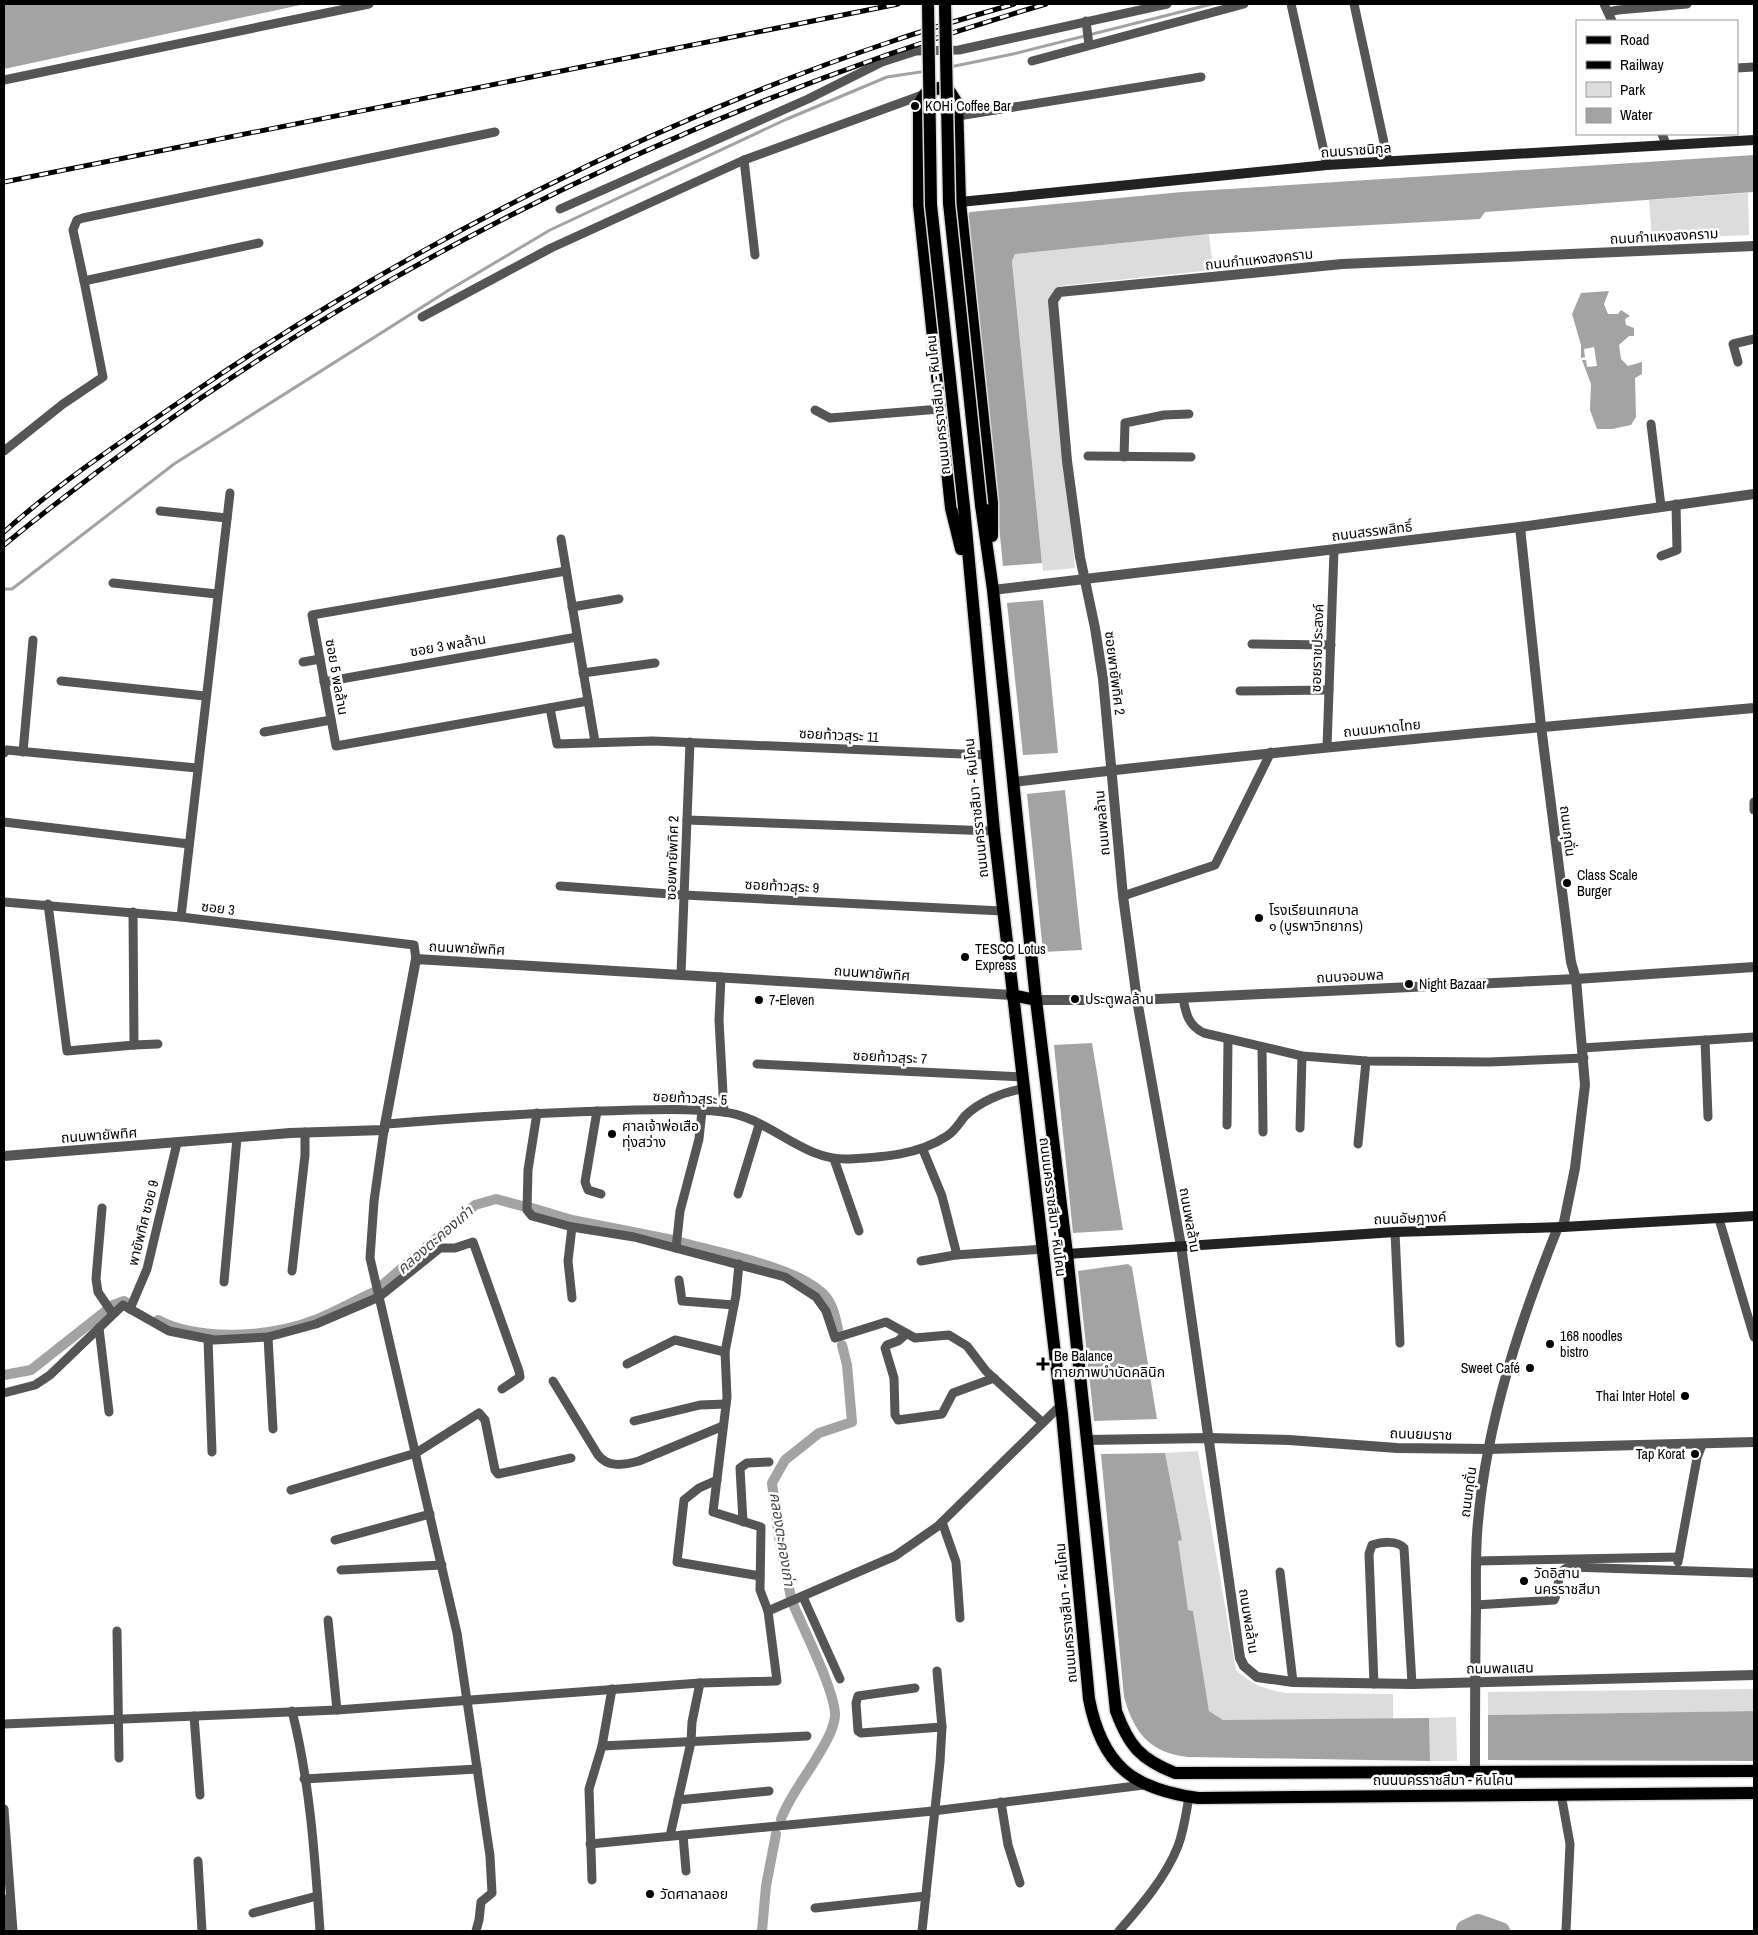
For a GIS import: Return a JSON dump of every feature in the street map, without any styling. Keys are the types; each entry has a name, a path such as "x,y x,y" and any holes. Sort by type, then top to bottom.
{"main road":[{"name":"ถนนนครราชสีมา - หินโคน","path":"928,4 931,205 964,507 986,755 1002,911 1065,1441 1089,1699 1094,1724 1103,1745 1116,1763 1144,1785 1169,1794 1189,1797 1754,1793"},
{"path":"945,4 949,203 981,504 991,574"},
{"path":"969,578 951,508 920,205 919,104 925,94 938,88 950,92 958,103 960,202 992,503 991,574"},
{"name":"ถนนราชนิกูล","path":"960,202 1327,165 1754,140"},
{"name":"ถนนนครราชสีมา - หินโคน","path":"991,574 1036,1000 1088,1440 1116,1711 1125,1736 1140,1754 1154,1764 1175,1773 1372,1774 1754,1771"},
{"path":"1012,995 1036,1000"},
{"name":"ถนนอัษฎางค์","path":"1067,1254 1395,1232 1560,1227 1754,1216"},
{"path":"1044,1252 1067,1254"},
{"path":"1065,1441 1088,1440"},
{"path":"1475,1772 1475,1795"}],"street":[{"path":"4,80 351,6 369,4"},
{"path":"560,209 808,99 882,62 916,51 959,50 1087,25 1166,4"},
{"path":"1032,61 1089,42 1244,4"},
{"path":"1291,4 1327,165"},
{"path":"1354,4 1388,161"},
{"path":"1612,20 1606,8 1687,4"},
{"path":"1087,25 1089,42"},
{"path":"1738,68 1754,67"},
{"path":"958,116 1201,77"},
{"path":"422,317 551,248 744,160 925,94"},
{"path":"4,451 63,404 103,377 73,230 77,220 494,132"},
{"path":"1662,135 1666,144"},
{"path":"744,160 755,255"},
{"path":"84,281 259,243"},
{"name":"ถนนกำแหงสงคราม","path":"1086,580 1080,558 1066,452 1053,301 1059,292 1342,264 1754,246"},
{"path":"1738,362 1733,344 1754,339"},
{"path":"815,410 830,418 940,409"},
{"path":"1124,457 1125,423 1164,415 1189,414"},
{"path":"1651,424 1661,506"},
{"path":"1088,456 1191,457"},
{"path":"180,917 230,493"},
{"name":"ถนนสรรพสิทธิ์","path":"993,590 1334,550 1754,494"},
{"path":"1661,556 1677,550 1676,504"},
{"path":"160,511 227,518"},
{"name":"ถนนกุดั่น","path":"1475,1772 1476,1561 1478,1521 1488,1449 1506,1377 1529,1301 1560,1227 1575,1168 1584,1110 1584,1058 1576,979 1569,952 1541,726 1520,526"},
{"path":"561,539 595,742"},
{"name":"ซอยราชประสงค์","path":"1327,747 1334,550"},
{"name":"ซอย 5 พลล้าน","path":"566,571 312,615 336,746 588,701"},
{"name":"ซอยพายัพทิศ 2","path":"1086,580 1103,679 1111,770"},
{"path":"113,583 217,594"},
{"path":"572,607 619,600"},
{"name":"ซอย 3 พลล้าน","path":"324,682 577,637"},
{"path":"23,752 33,640"},
{"path":"1252,644 1331,645"},
{"path":"303,662 320,659"},
{"path":"583,674 655,662"},
{"path":"61,681 206,696"},
{"path":"1240,691 1329,690"},
{"name":"ซอยท้าวสุระ 11","path":"550,708 557,744 690,742 986,755"},
{"name":"ถนนมหาดไทย","path":"1014,782 1271,752 1754,708"},
{"path":"264,732 331,720"},
{"name":"ซอยพายัพทิศ 2","path":"681,974 690,742"},
{"path":"4,753 7,750 197,768"},
{"path":"1123,896 1215,865 1271,752"},
{"name":"ถนนพลล้าน","path":"1111,770 1123,896 1137,1000 1180,1246 1240,1658 1249,1671"},
{"path":"1754,802 1754,810"},
{"path":"687,820 994,831"},
{"path":"4,822 189,844"},
{"name":"ซอยท้าวสุระ 9","path":"560,886 684,895 1002,911"},
{"name":"ซอย 3","path":"4,902 133,912 414,945 416,959"},
{"path":"48,904 67,1051 158,1044"},
{"path":"133,912 134,1045"},
{"name":"ถนนพายัพทิศ","path":"4,1156 386,1127 416,959 1012,995"},
{"name":"ถนนจอมพล","path":"1036,1000 1183,998 1576,979 1754,967"},
{"path":"721,977 718,1020 724,1112"},
{"path":"1183,998 1186,1015 1194,1028 1228,1040 1302,1056 1366,1061 1489,1062 1584,1058"},
{"path":"1582,1048 1754,1037"},
{"path":"1227,1125 1228,1040"},
{"path":"1705,1040 1708,1117"},
{"path":"1262,1047 1263,1132"},
{"path":"1300,1128 1302,1056"},
{"path":"1358,1144 1366,1061"},
{"name":"ซอยท้าวสุระ 7","path":"757,1064 1022,1083"},
{"name":"ซอยท้าวสุระ 5","path":"386,1127 537,1113 724,1112 744,1117 818,1156 834,1159 880,1156 923,1150 950,1135 966,1115 1022,1083"},
{"path":"676,1248 680,1211 699,1139 702,1111"},
{"path":"598,1112 585,1182 588,1190 601,1194"},
{"path":"537,1113 528,1170 527,1210 532,1216 572,1227 676,1248 785,1277 816,1297 826,1311 836,1338 886,1322 915,1338 949,1335 967,1346 994,1378 1042,1422"},
{"path":"738,1194 759,1125"},
{"path":"386,1127 374,1201 370,1258 457,1634 490,1856 492,1893 481,1902 480,1920 476,1931"},
{"path":"292,1271 305,1155 305,1132"},
{"path":"224,1282 237,1138"},
{"name":"พายัพทิศ ซอย 9","path":"4,1393 35,1385 50,1374 113,1314 126,1307 147,1269 177,1143"},
{"path":"923,1150 942,1196 957,1255"},
{"path":"834,1159 859,1231"},
{"path":"102,1208 96,1279 98,1292 113,1314"},
{"path":"1719,1219 1754,1337"},
{"path":"572,1227 568,1265 572,1298"},
{"path":"1395,1232 1400,1343"},
{"path":"126,1307 169,1330 208,1338 268,1337 316,1324 379,1297 440,1248 455,1248 473,1242 520,1371 520,1377 502,1389"},
{"path":"921,1261 957,1255 1044,1252"},
{"path":"4,1724 337,1710 467,1702 612,1689 777,1681 768,1611 760,1590 761,1527 713,1512 726,1404 725,1352 734,1305 739,1264"},
{"path":"679,1280 682,1301 734,1305"},
{"path":"99,1328 109,1412"},
{"path":"906,1334 898,1341 886,1345 885,1348 895,1383 895,1415 898,1420 942,1414 953,1393 994,1378"},
{"path":"268,1337 273,1429"},
{"path":"208,1338 212,1452"},
{"path":"627,1364 675,1340 725,1352"},
{"path":"553,1381 598,1455 607,1463 624,1464 638,1461 723,1426"},
{"path":"634,1421 700,1405 726,1404"},
{"path":"768,1611 895,1556 942,1522 1061,1405"},
{"path":"291,1490 416,1452 480,1413 485,1420 495,1470 498,1474 571,1458"},
{"name":"ถนนยมราช","path":"1088,1440 1209,1438 1289,1440 1397,1448 1488,1449 1702,1445 1754,1442"},
{"path":"1677,1569 1697,1458 1702,1445"},
{"path":"744,1522 740,1468 747,1463 769,1462"},
{"path":"717,1480 699,1488 684,1500 677,1562 760,1576"},
{"path":"335,1540 430,1514"},
{"path":"942,1522 956,1562 960,1618"},
{"path":"1374,1684 1369,1554 1372,1544 1387,1543 1399,1544 1404,1548 1412,1684"},
{"path":"1476,1561 1679,1557"},
{"path":"341,1570 442,1565"},
{"path":"1476,1605 1554,1600 1560,1574 1568,1568 1677,1569 1754,1573"},
{"path":"1280,1572 1293,1682"},
{"path":"803,1597 840,1679"},
{"path":"328,1620 337,1710"},
{"path":"117,1631 120,1719 119,1758"},
{"path":"922,1931 942,1727 937,1671"},
{"name":"ถนนพลแสน","path":"1249,1671 1264,1680 1374,1684 1754,1675"},
{"path":"670,1836 691,1742 692,1722 700,1684"},
{"path":"915,1688 858,1696 856,1700 858,1731 861,1733 942,1727"},
{"path":"592,1880 590,1789 602,1746 612,1689"},
{"path":"292,1711 299,1740 304,1779 320,1931"},
{"path":"194,1716 200,1795"},
{"path":"602,1746 807,1736"},
{"path":"304,1779 477,1769"},
{"path":"590,1844 933,1811 1144,1785"},
{"path":"678,1800 770,1791"},
{"path":"1561,1794 1570,1844 1566,1930"},
{"path":"1119,1931 1151,1891 1174,1855 1184,1829 1189,1797"},
{"path":"1001,1802 1008,1845 1020,1883"},
{"path":"4,1809 13,1931"},
{"path":"683,1834 686,1872"},
{"path":"198,1861 202,1931"},
{"path":"253,1913 317,1896"},
{"path":"814,1908 926,1896"},
{"path":"4,1899 6,1931"}],"green space":[{"path":"1748,193 1749,235 1652,239 1649,200"},
{"path":"1209,234 1213,270 1060,286 1053,291 1050,301 1075,568 1043,571 1012,260 1015,254"},
{"path":"1198,1451 1236,1670 1259,1686 1286,1693 1393,1694 1393,1719 1223,1720 1209,1711 1193,1611 1188,1611 1177,1541 1182,1540 1165,1453"},
{"path":"1754,1689 1754,1711 1488,1715 1488,1692"},
{"path":"1456,1717 1457,1761 1430,1761 1429,1718"}],"water":[{"path":"4,4 305,4 4,69"},
{"path":"1754,155 1754,192 1485,212 1480,219 1209,234 1015,254 1012,261 1042,563 1003,566 968,215 970,212 1182,192"},
{"path":"1609,291 1604,304 1608,314 1618,314 1621,310 1630,316 1625,319 1626,325 1634,328 1634,336 1629,336 1619,345 1621,359 1628,366 1642,362 1642,374 1635,378 1636,417 1631,425 1612,429 1597,429 1590,410 1591,384 1582,360 1586,360 1587,367 1597,366 1594,347 1584,349 1585,357 1581,358 1581,345 1572,314 1581,293"},
{"path":"1043,600 1058,753 1023,755 1007,603"},
{"path":"1065,790 1082,950 1043,952 1027,794"},
{"path":"1092,1043 1123,1230 1073,1233 1054,1045"},
{"path":"1128,1264 1132,1267 1157,1419 1094,1421 1078,1271"},
{"path":"1165,1453 1182,1540 1178,1541 1188,1610 1193,1611 1209,1711 1223,1720 1429,1718 1430,1761 1188,1757 1163,1751 1154,1746 1139,1731 1128,1710 1124,1697 1101,1454"},
{"path":"1754,1711 1754,1761 1488,1760 1488,1715"}],"waterway":[{"path":"950,67 1013,54 1212,4"},
{"path":"4,589 12,589 174,464 449,290 550,230 787,119 887,77 927,71"},
{"name":"คลองตะคองเก่า","path":"380,1287 475,1205 496,1199 522,1206"},
{"name":"คลองตะคองเก่า","path":"532,1208 572,1220 673,1240"},
{"name":"คลองตะคองเก่า","path":"680,1242 754,1261 791,1274 807,1282 820,1291 830,1303 838,1329"},
{"name":"คลองตะคองเก่า","path":"158,1320 194,1332 236,1335 257,1333 298,1326 330,1314 374,1292"},
{"name":"คลองตะคองเก่า","path":"113,1305 124,1301 127,1303"},
{"name":"คลองตะคองเก่า","path":"4,1375 31,1370 107,1310"},
{"name":"คลองตะคองเก่า","path":"791,1598 779,1537 772,1483 785,1460 819,1433 852,1422 847,1365 842,1345"},
{"name":"คลองตะคองเก่า","path":"781,1819 793,1795 825,1743 835,1719 829,1689 793,1604"},
{"name":"คลองตะคองเก่า","path":"762,1931 766,1886 776,1834"},
{"name":"คลองตะคองเก่า","path":"1465,1929 1478,1923 1501,1931"}],"railway":[{"path":"4,182 898,4"},
{"path":"4,532 49,494 194,392 358,288 444,239 532,193 621,150 711,110 802,73 938,26 1014,4"},
{"path":"4,545 121,454 242,370 368,293 498,222 631,158 767,100 905,49 1046,4"}],"place":[{"name":"KOHi Coffee Bar","path":"915,106"},
{"name":"Class Scale Burger","path":"1567,883"},
{"name":"โรงเรียนเทศบาล ๑ (บูรพาวิทยากร)","path":"1259,918"},
{"name":"TESCO Lotus Express","path":"965,957"},
{"name":"Night Bazaar","path":"1409,984"},
{"name":"ประตูพลล้าน","path":"1075,999"},
{"name":"7-Eleven","path":"759,1000"},
{"name":"ศาลเจ้าพ่อเสือ ทุ่งสว่าง","path":"612,1134"},
{"name":"168 noodles bistro","path":"1550,1344"},
{"name":"Be Balance กายภาพบำบัดคลินิก","path":"1043,1364"},
{"name":"Sweet Café","path":"1530,1368"},
{"name":"Thai Inter Hotel","path":"1685,1396"},
{"name":"Tap Korat","path":"1695,1454"},
{"name":"วัดอิสาน นครราชสีมา","path":"1524,1581"},
{"name":"วัดศาลาลอย","path":"650,1894"}]}
